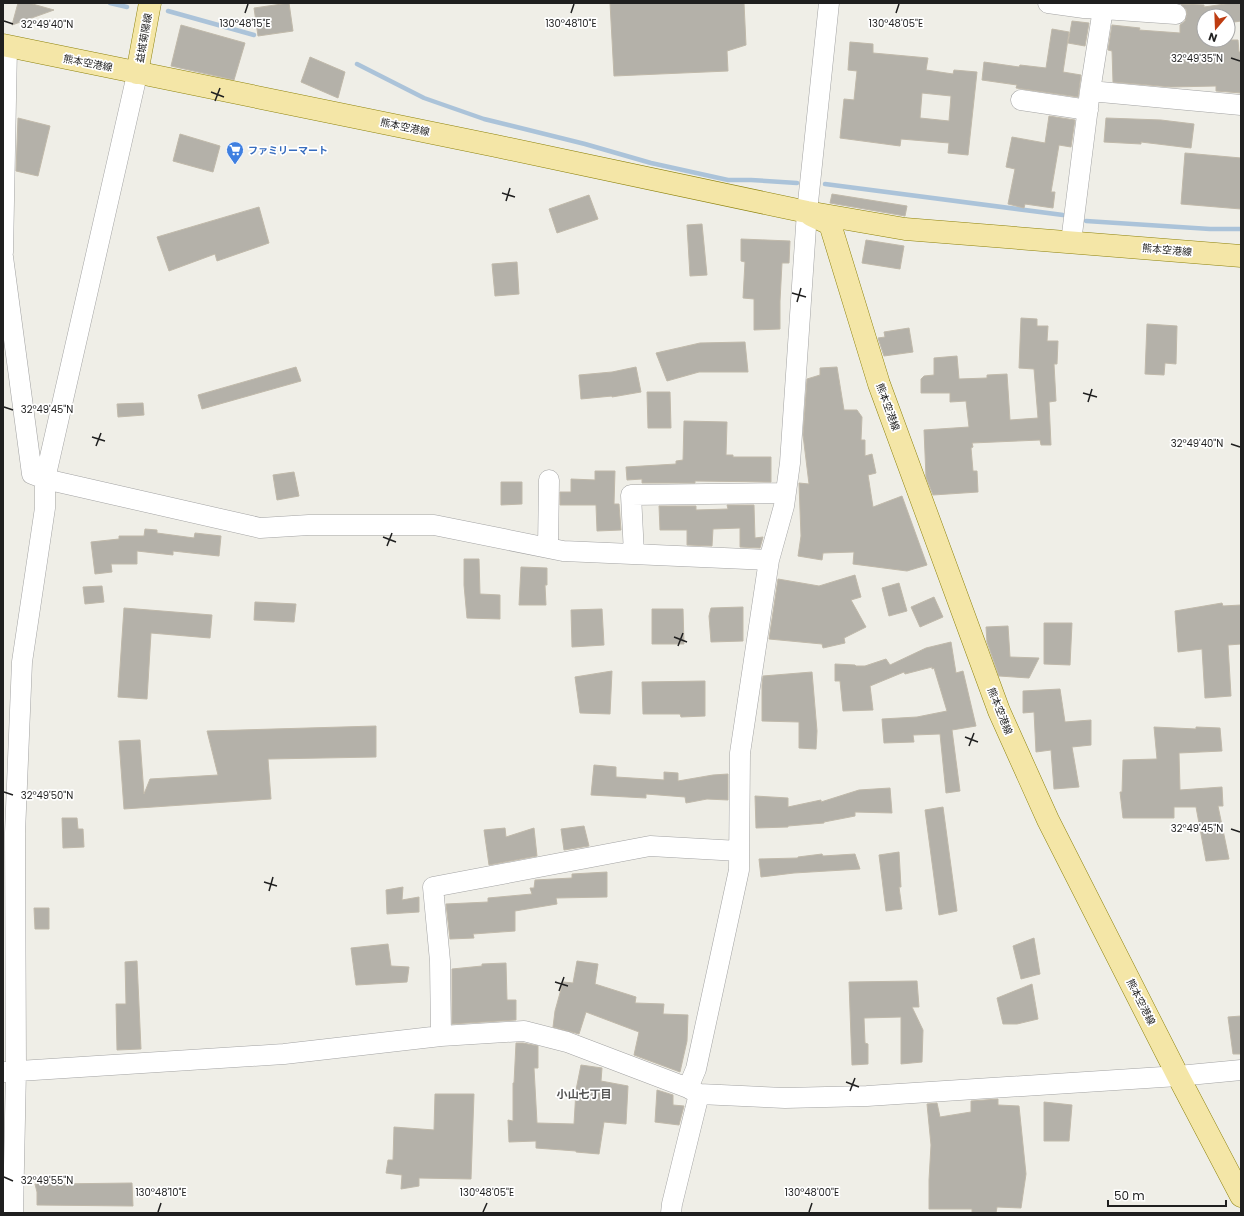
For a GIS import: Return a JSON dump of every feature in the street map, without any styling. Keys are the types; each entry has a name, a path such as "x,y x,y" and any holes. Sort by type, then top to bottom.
{"main road":[{"name":"益城菊陽線","path":"137,76 150,3"},
{"name":"熊本空港線","path":"5,46 137,76 496,146 807,212 905,230 1241,256"},
{"name":"熊本空港線","path":"807,212 830,224 879,384 999,711 1048,820 1178,1076 1241,1196"}],"street":[{"path":"671,1213 696,1069 739,870 740,753 769,560 784,506 790,463 807,212 829,3"},
{"path":"1048,3 1084,8 1104,6 1176,14"},
{"path":"1071,242 1090,91 1104,6"},
{"path":"3,252 5,46"},
{"path":"13,1213 9,1071 9,967 22,662 45,508 45,478 137,76"},
{"path":"1090,91 1241,106"},
{"path":"1021,100 1088,110"},
{"path":"3,257 32,474 260,528 309,525 434,525 563,551 769,560"},
{"path":"548,548 549,480"},
{"path":"634,554 631,495 786,493"},
{"path":"441,1036 440,961 433,887 650,846 739,851"},
{"path":"9,1071 284,1054 441,1036 524,1031 567,1042 693,1091 785,1098 867,1096 1178,1076 1241,1070"}],"building":[{"path":"18,3 29,3 54,10 12,25"},
{"path":"289,3 293,31 258,36 254,8"},
{"path":"610,3 744,3 746,45 727,51 728,71 614,76"},
{"path":"1241,3 1241,21 1236,22 1236,8 1196,8 1196,48 1236,48 1236,40 1238,40 1239,52 1241,52 1241,93 1216,91 1216,86 1171,87 1113,82 1112,51 1108,50 1112,25 1140,28 1139,30 1180,33 1180,25 1185,21 1187,14 1186,9 1181,4 1204,5 1204,7"},
{"path":"1072,21 1089,23 1085,46 1068,43"},
{"path":"181,25 245,43 234,80 171,66"},
{"path":"1052,29 1069,32 1063,72 1081,75 1078,97 1016,88 1017,85 982,80 984,62 1019,67 1020,65 1046,68"},
{"path":"850,42 873,44 873,53 928,58 926,70 953,74 954,70 977,72 968,155 948,153 949,143 901,139 900,146 840,138 844,99 854,100 857,71 848,70","holes":["922,93 951,96 949,121 920,118"]},
{"path":"310,57 345,72 338,98 301,82"},
{"path":"1049,116 1075,120 1071,147 1059,145 1051,192 1055,192 1053,208 1025,204 1024,208 1008,204 1015,169 1006,167 1012,137 1045,143"},
{"path":"18,118 50,126 38,176 16,171"},
{"path":"1106,118 1161,120 1194,124 1191,148 1141,142 1141,144 1104,142"},
{"path":"180,134 220,146 213,172 173,161"},
{"path":"1185,153 1241,158 1241,209 1181,204"},
{"path":"832,194 907,206 905,216 830,203"},
{"path":"589,195 598,219 557,233 549,209"},
{"path":"259,207 269,243 217,261 215,254 169,271 157,237"},
{"path":"702,224 707,275 690,276 687,225"},
{"path":"741,239 790,241 789,263 782,263 780,329 754,330 754,299 743,298 745,262 741,261"},
{"path":"866,240 904,246 900,269 862,263"},
{"path":"517,262 519,294 495,296 492,264"},
{"path":"1021,318 1037,319 1037,326 1048,326 1047,341 1058,341 1057,364 1054,364 1056,401 1049,402 1051,445 1041,445 1040,440 972,443 973,471 977,471 978,492 933,495 926,477 924,430 969,427 966,401 950,402 950,393 921,393 921,379 924,376 934,375 934,358 957,356 959,379 987,378 987,375 1007,374 1010,420 1038,418 1034,369 1019,368"},
{"path":"1147,324 1177,326 1176,364 1165,363 1164,375 1145,374"},
{"path":"909,328 913,352 884,356 878,338 885,337 884,332"},
{"path":"745,342 748,372 699,372 667,381 656,353 700,343"},
{"path":"296,367 301,381 202,409 198,395"},
{"path":"636,367 641,392 612,397 581,399 579,375 612,372"},
{"path":"837,367 844,410 857,410 862,417 861,440 865,440 865,456 872,454 876,473 868,475 873,507 902,496 927,565 907,571 853,564 854,552 823,553 822,560 798,556 801,536 799,483 809,484 803,435 807,379 820,375 820,368"},
{"path":"647,392 670,392 671,428 648,428"},
{"path":"143,403 144,415 118,417 117,404"},
{"path":"684,421 727,422 726,455 733,455 733,457 771,457 771,482 695,481 695,483 642,483 642,479 627,480 626,467 676,464 676,461 683,460"},
{"path":"595,471 615,471 614,504 619,504 621,530 597,531 596,505 560,505 560,492 571,492 571,479 595,480"},
{"path":"294,472 299,496 277,500 273,475"},
{"path":"501,482 522,482 522,504 501,505"},
{"path":"727,505 754,505 755,538 763,537 760,548 740,547 740,528 713,529 712,546 687,545 687,530 660,530 659,506 696,506 696,510 728,509"},
{"path":"145,529 157,530 157,533 194,538 195,533 221,536 219,556 173,551 173,555 137,551 137,564 111,564 112,572 95,574 91,542 119,539 119,536 144,536"},
{"path":"464,559 479,559 480,594 500,595 500,619 467,618 464,585"},
{"path":"521,567 547,568 547,585 545,585 546,605 519,605"},
{"path":"855,575 861,597 851,600 866,627 844,638 845,643 823,648 822,644 769,639 778,579 819,586"},
{"path":"899,583 907,611 889,616 882,588"},
{"path":"102,586 104,602 85,604 83,587"},
{"path":"934,597 943,617 920,627 911,607"},
{"path":"255,602 296,604 294,622 254,620"},
{"path":"1222,603 1223,606 1241,605 1241,644 1228,645 1231,696 1205,698 1202,649 1178,652 1175,611"},
{"path":"743,607 743,641 711,642 709,616 711,608"},
{"path":"124,608 212,615 210,638 151,633 147,699 118,697"},
{"path":"602,609 604,645 572,647 571,610"},
{"path":"652,609 683,609 684,644 652,644"},
{"path":"1044,623 1072,623 1070,665 1044,664"},
{"path":"1008,626 1010,657 1039,658 1029,678 999,676 987,642 986,627"},
{"path":"951,642 956,673 963,671 976,726 952,730 960,791 946,793 940,734 913,735 914,742 884,743 882,719 917,717 947,711 934,668 932,669 932,667 905,674 904,672 870,686 873,710 843,711 840,681 835,681 835,664 865,666 886,659 890,665 926,648"},
{"path":"612,671 610,714 580,713 575,677"},
{"path":"812,672 817,731 816,749 799,748 799,722 762,721 763,676"},
{"path":"705,681 705,716 681,717 680,714 643,714 642,682"},
{"path":"1060,689 1065,722 1091,720 1091,745 1072,747 1079,787 1054,789 1051,750 1036,752 1034,712 1023,713 1023,691"},
{"path":"376,726 376,757 268,759 271,799 124,809 119,741 140,740 144,794 150,779 218,775 207,731"},
{"path":"1154,727 1196,729 1196,727 1220,728 1222,751 1179,753 1180,790 1222,787 1223,806 1218,806 1229,859 1206,861 1196,807 1174,807 1174,818 1123,818 1120,792 1122,792 1123,760 1157,759"},
{"path":"594,765 616,767 616,777 664,780 664,772 678,773 678,781 728,774 728,800 707,799 686,803 685,797 646,794 646,798 591,795"},
{"path":"890,788 892,813 855,812 855,816 824,823 788,827 756,828 755,796 788,798 788,807 821,800 821,802 859,790"},
{"path":"943,807 957,911 939,915 925,810"},
{"path":"62,818 77,818 78,829 83,829 84,847 63,848"},
{"path":"584,826 589,846 564,850 561,829"},
{"path":"505,828 506,837 534,828 537,856 489,865 484,830"},
{"path":"899,852 901,887 899,887 902,909 886,911 879,855"},
{"path":"822,854 823,856 855,854 860,869 794,873 761,877 759,859 798,858"},
{"path":"607,872 607,897 556,898 557,904 515,911 515,931 473,934 474,938 450,939 446,904 488,902 488,898 532,894 530,888 534,888 535,880 572,878 572,874"},
{"path":"403,887 402,900 419,897 419,912 387,914 386,890"},
{"path":"34,908 49,908 49,929 35,929"},
{"path":"1034,938 1040,974 1021,979 1013,946"},
{"path":"388,944 391,966 409,967 407,982 356,985 351,948"},
{"path":"137,961 141,1049 117,1050 116,1004 126,1004 125,962"},
{"path":"577,961 598,964 595,984 636,997 635,1003 664,1004 663,1014 688,1015 687,1041 680,1072 634,1055 639,1032 586,1012 579,1034 553,1027 555,1011 563,982 573,983"},
{"path":"506,963 507,1000 516,1000 516,1020 452,1024 452,969 482,966 482,964"},
{"path":"917,981 919,1007 912,1007 923,1030 922,1062 901,1064 901,1017 864,1018 865,1043 868,1044 868,1064 852,1065 849,982"},
{"path":"1032,984 1038,1019 1017,1024 1003,1024 997,998"},
{"path":"1241,1016 1241,1054 1233,1054 1228,1017"},
{"path":"516,1043 538,1046 538,1068 534,1068 537,1123 574,1124 576,1090 581,1065 602,1068 601,1081 628,1086 626,1124 604,1122 599,1154 536,1148 536,1141 509,1142 508,1120 513,1121 513,1083"},
{"path":"657,1090 673,1095 673,1105 684,1106 679,1125 655,1122"},
{"path":"435,1094 474,1094 471,1179 419,1178 419,1186 401,1189 402,1175 386,1173 388,1160 393,1160 394,1127 434,1130"},
{"path":"998,1099 998,1105 1019,1106 1026,1174 1021,1208 997,1207 996,1213 972,1213 972,1209 929,1209 931,1145 927,1104 937,1103 940,1117 971,1112 971,1101"},
{"path":"1044,1102 1072,1105 1069,1141 1044,1141"},
{"path":"37,1180 53,1180 53,1184 132,1183 133,1206 37,1205 37,1192 35,1184 37,1184"}],"waterway":[{"path":"110,3 127,7"},
{"path":"168,11 254,35"},
{"path":"357,64 424,98 484,119 585,144 651,163 728,180 797,183"},
{"path":"825,184 1063,215"},
{"path":"1086,221 1210,229 1241,229"}],"place":[{"name":"ファミリーマート","path":"235,165"}],"district":[{"name":"小山七丁目","path":"584,1094"}]}
